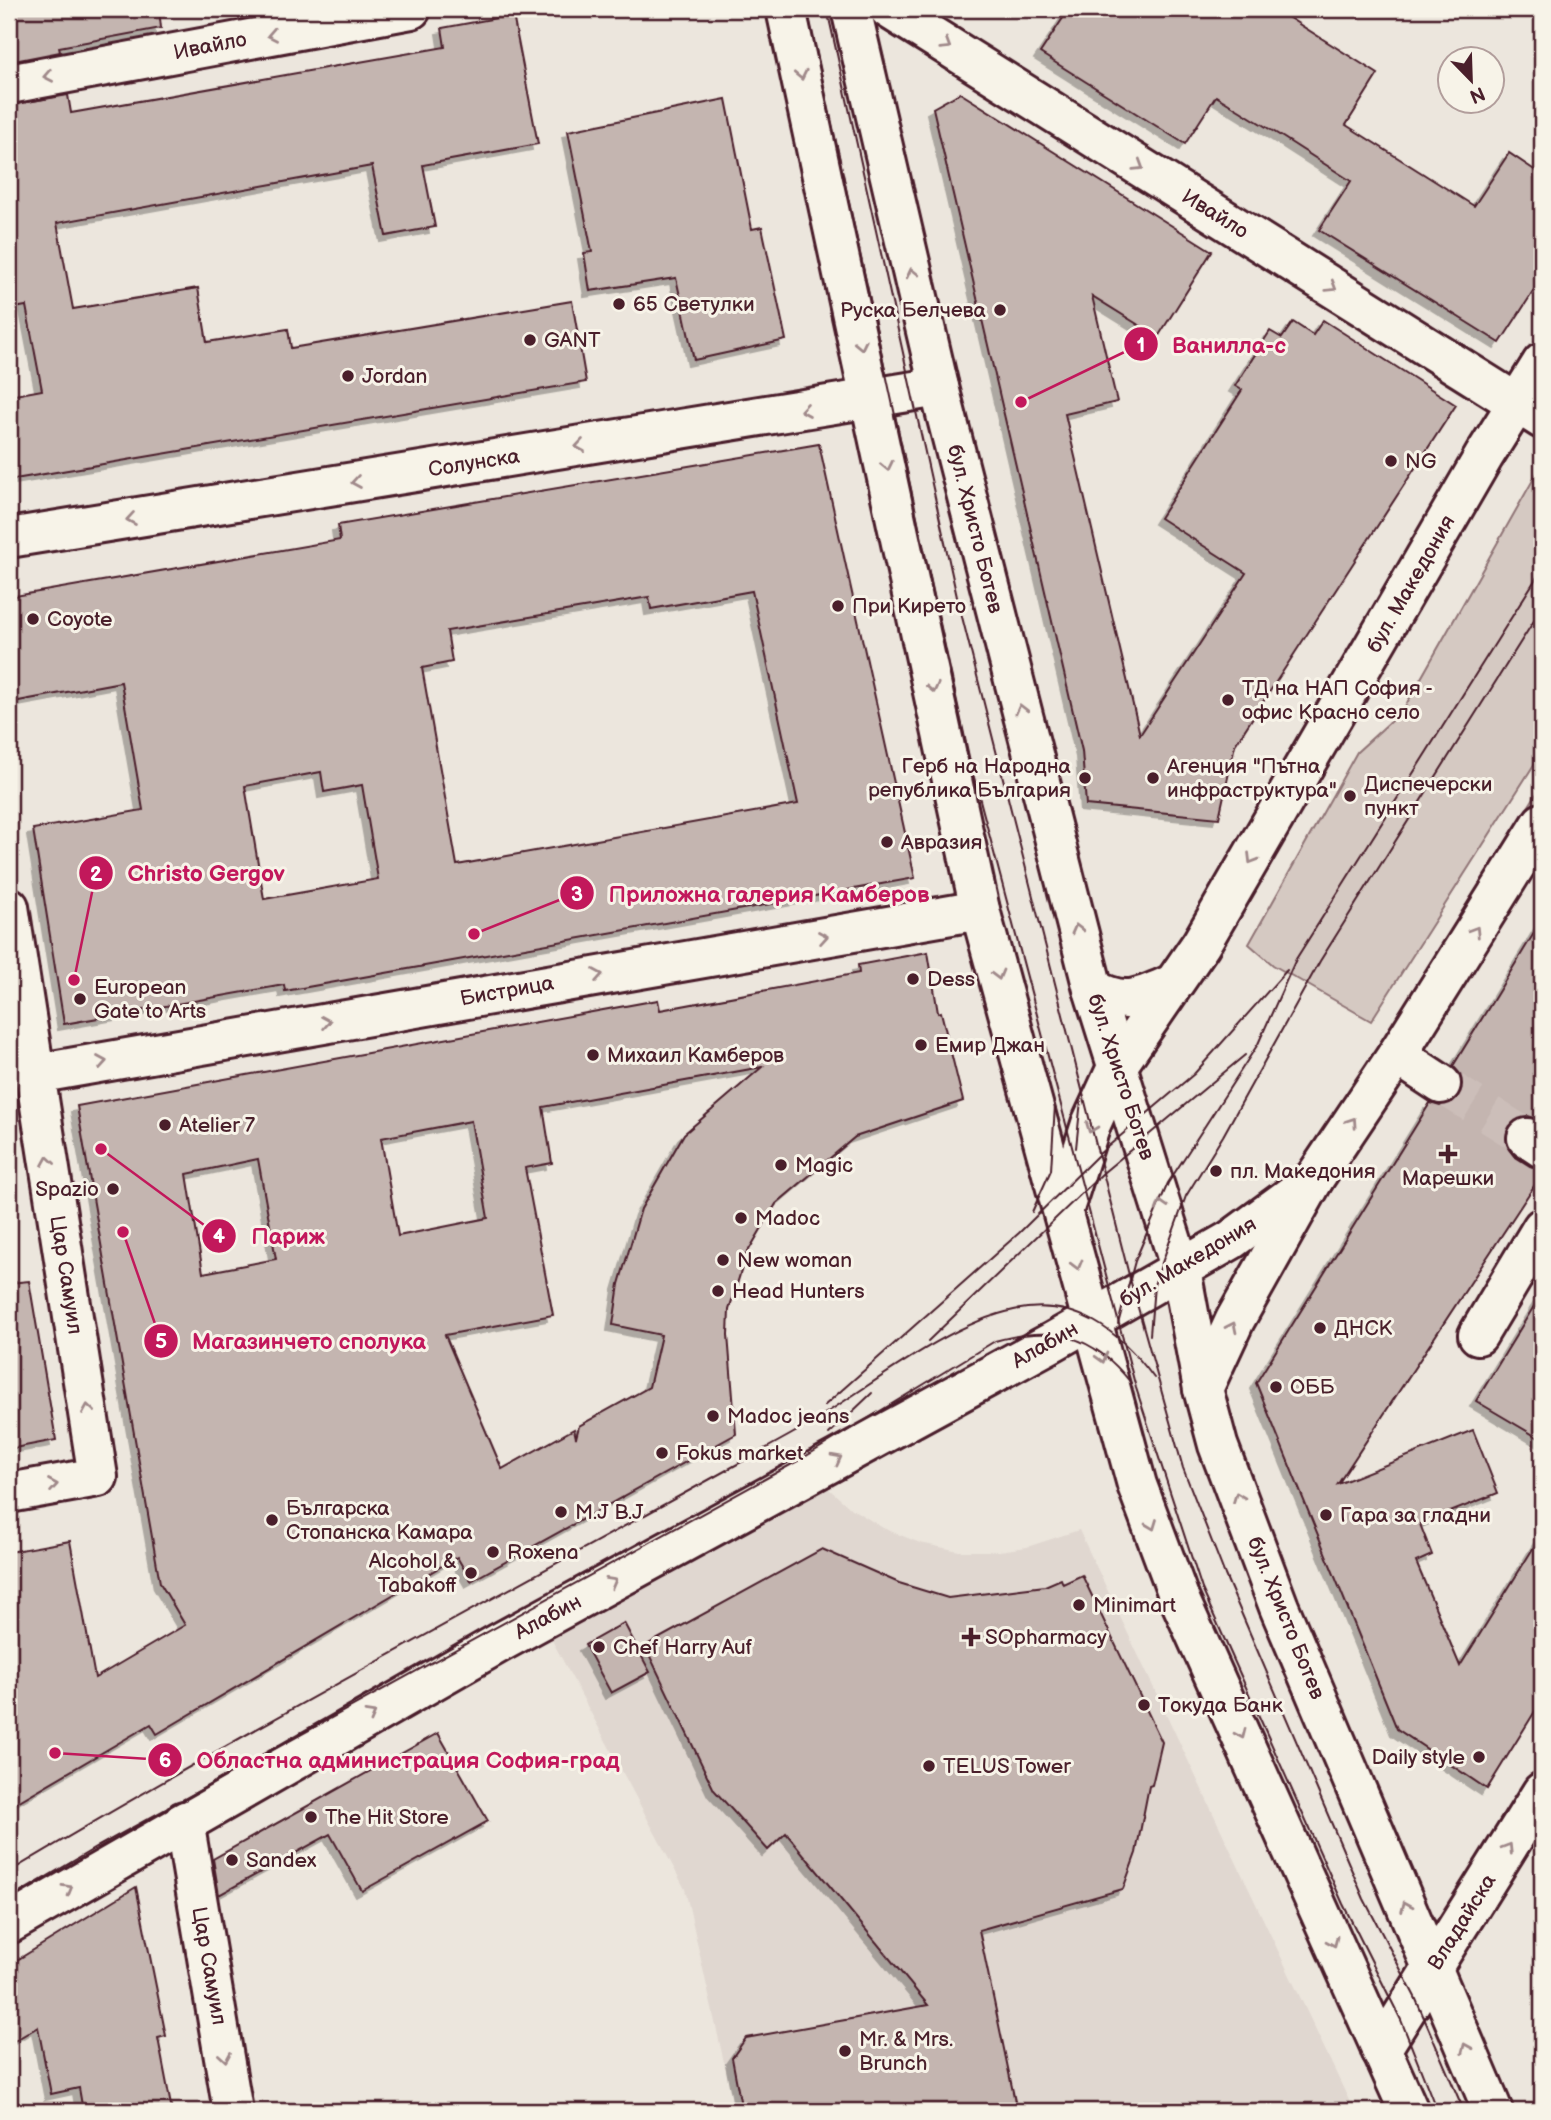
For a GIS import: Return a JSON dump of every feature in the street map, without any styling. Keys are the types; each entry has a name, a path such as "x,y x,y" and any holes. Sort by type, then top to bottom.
{"street":[{"name":"Ивайло","path":"9,84 411,9"},
{"path":"786,9 980,910 1137,1485 1180,1600 1409,2111"},
{"name":"бул. Христо Ботев","path":"851,9 939,387 1093,989 1181,1270 1203,1389 1218,1445 1279,1607 1493,2111"},
{"name":"Ивайло","path":"888,9 1530,411"},
{"name":"бул. Македония","path":"1063,1212 1091,1124 1118,1065 1202,944 1530,411 1542,363"},
{"name":"Солунска","path":"9,538 939,387"},
{"name":"бул. Македония","path":"1091,1319 1231,1240 1314,1179 1397,1055 1542,823"},
{"name":"Цар Самуил","path":"9,906 98,1477 9,1493"},
{"name":"Бистрица","path":"35,1074 980,910"},
{"path":"1093,989 1112,999 1125,1001 1171,985"},
{"path":"1397,1055 1441,1084"},
{"path":"1203,1389 1235,1320 1314,1179"},
{"path":"1478,1335 1542,1228"},
{"name":"Алабин","path":"9,1924 184,1821 499,1643 1091,1319"},
{"name":"Владайска","path":"1381,2050 1542,1792"},
{"name":"Цар Самуил","path":"184,1821 233,2111"}],"shaded area":[{"path":"1542,464 1542,752 1371,1021 1273,965 1249,944 1357,752 1403,710"},
{"path":"1542,785 1542,802 1419,997 1412,992"},
{"path":"819,1480 849,1507 883,1528 920,1543 959,1551 999,1551 1027,1547 1079,1530 1354,2111 735,2111 685,1889 546,1629"}],"building":[{"path":"9,9 159,9 161,28 59,47 60,52 9,62"},
{"path":"1069,9 1275,9 1378,74 1346,125 1474,206 1509,153 1542,175 1542,278 1500,343 1319,230 1351,181 1284,138 1216,96 1185,144 1040,53"},
{"path":"513,15 538,144 423,165 435,227 386,236 372,166 57,223 73,309 198,288 207,342 288,329 291,348 572,301 586,382 9,480 9,396 42,390 26,306 9,309 9,105 68,95 71,113 445,47 442,28"},
{"path":"960,93 1212,251 1158,337 1092,296 1117,402 1065,414 1140,735 1246,573 1160,518 1242,390 1235,386 1270,331 1282,338 1293,322 1313,335 1323,320 1456,405 1235,745 1219,818 1086,805 1082,751 933,108"},
{"path":"726,99 752,229 762,227 786,340 694,360 676,278 590,291 584,253 592,252 568,131"},
{"path":"819,444 915,878 285,991 284,985 64,1024 33,829 143,810 121,682 13,702 9,678 9,597 340,540 338,525","holes":["752,591 798,804 457,865 422,668 452,662 447,631 649,597 651,609","321,772 324,792 362,785 378,879 264,899 245,786"]},
{"path":"1542,920 1542,1113 1538,1119 1528,1116 1517,1119 1508,1126 1505,1137 1514,1156 1542,1170 1542,1174 1338,1484 1473,1430 1498,1493 1420,1524 1432,1555 1416,1562 1460,1666 1542,1534 1542,1700 1487,1789 1397,1729 1256,1383 1430,1103 1440,1106 1450,1104 1460,1095 1463,1085 1461,1075 1453,1066"},
{"path":"928,952 938,1013 941,1012 963,1101 855,1137 776,1204 746,1255 729,1310 728,1335 736,1434 471,1581 457,1557 157,1734 151,1724 9,1807 9,1552 70,1541 95,1678 185,1625 160,1583 77,1106 658,1000 660,1010 859,973 858,965","holes":["762,1067 684,1134 641,1209 619,1284 613,1325 661,1335 649,1387 579,1426 576,1438 574,1429 502,1469 445,1335 553,1315 525,1168 552,1163 543,1107","471,1121 488,1218 398,1236 381,1138","258,1159 276,1259 203,1273 187,1174"]},
{"path":"29,1281 56,1440 9,1449 9,1283"},
{"path":"1542,1293 1542,1440 1476,1401"},
{"name":"TELUS Tower","path":"822,1549 899,1583 948,1598 1045,1586 1061,1579 1063,1584 1082,1575 1162,1742 1152,1785 1149,1786 1136,1853 1123,1889 979,1930 1017,2111 742,2111 732,2058 746,2038 928,2005 786,1833 768,1850 714,1790 645,1646"},
{"path":"624,1623 650,1672 611,1693 585,1645"},
{"path":"438,1733 488,1821 362,1891 330,1834 219,1895 213,1859"},
{"path":"136,1887 166,2036 158,2038 172,2111 83,2111 79,2088 51,2094 38,2027 9,2044 9,1965"}],"tunnel":[{"path":"1441,1084 1527,1138"}],"tram line":[{"path":"807,9 971,766 1136,1388 1202,1589 1343,1904 1401,2020 1437,2111"},
{"path":"827,9 957,597 1130,1279 1183,1468 1225,1575 1364,1899 1415,1997 1464,2111"},
{"path":"1118,1324 1135,1261 1168,1183 1258,1044 1296,959 1542,569"},
{"path":"1150,1335 1154,1285 1186,1196 1223,1136 1320,961 1542,608"},
{"path":"824,1406 1019,1233 1099,1154 1194,1074 1287,970"},
{"path":"928,1341 1104,1172 1245,1055"},
{"path":"1076,1148 1081,1100"},
{"path":"1032,1212 1051,1170 1055,1105"},
{"path":"9,1872 300,1705 790,1435 929,1346 986,1318 1036,1307 1077,1313 1111,1332 1141,1361 1154,1378"},
{"path":"9,1899 97,1847 803,1458 995,1341 1035,1334 1070,1338 1102,1354 1117,1366 1131,1383"},
{"path":"829,1434 872,1393"}],"place":[{"name":"65 Светулки","path":"619,304"},
{"name":"Руска Белчева","path":"1000,310"},
{"name":"GANT","path":"530,340"},
{"name":"Jordan","path":"348,376"},
{"name":"Ванилла-с","path":"1021,402"},
{"name":"NG","path":"1391,461"},
{"name":"При Кирето","path":"838,606"},
{"name":"Coyote","path":"33,619"},
{"name":"ТД на НАП София - офис Красно село","path":"1228,700"},
{"name":"Герб на Народна република България","path":"1085,778"},
{"name":"Агенция \"Пътна инфраструктура\"","path":"1153,778"},
{"name":"Диспечерски пункт","path":"1350,796"},
{"name":"Авразия","path":"887,842"},
{"name":"Приложна галерия Камберов","path":"474,934"},
{"name":"Dess","path":"913,979"},
{"name":"Christo Gergov","path":"74,980"},
{"name":"European Gate to Arts","path":"80,999"},
{"name":"Емир Джан","path":"921,1045"},
{"name":"Михаил Камберов","path":"593,1055"},
{"name":"Atelier 7","path":"165,1125"},
{"name":"Париж","path":"101,1149"},
{"name":"Марешки","path":"1448,1154"},
{"name":"Magic","path":"781,1165"},
{"name":"пл. Македония","path":"1216,1171"},
{"name":"Spazio","path":"113,1189"},
{"name":"Madoc","path":"741,1218"},
{"name":"Магазинчето сполука","path":"123,1232"},
{"name":"New woman","path":"723,1260"},
{"name":"Head Hunters","path":"718,1291"},
{"name":"ДНСК","path":"1320,1328"},
{"name":"ОББ","path":"1276,1387"},
{"name":"Madoc jeans","path":"713,1416"},
{"name":"Fokus market","path":"662,1453"},
{"name":"M.J B.J","path":"561,1512"},
{"name":"Гара за гладни","path":"1326,1515"},
{"name":"Българска Стопанска Камара","path":"272,1520"},
{"name":"Roxena","path":"493,1552"},
{"name":"Alcohol & Tabakoff","path":"471,1573"},
{"name":"Minimart","path":"1079,1605"},
{"name":"SOpharmacy","path":"971,1637"},
{"name":"Chef Harry Auf","path":"599,1647"},
{"name":"Токуда Банк","path":"1144,1705"},
{"name":"Областна администрация София-град","path":"55,1753"},
{"name":"Daily style","path":"1479,1757"},
{"name":"TELUS Tower","path":"929,1766"},
{"name":"The Hit Store","path":"311,1817"},
{"name":"Sandex","path":"232,1860"},
{"name":"Mr. & Mrs. Brunch","path":"845,2051"}]}
